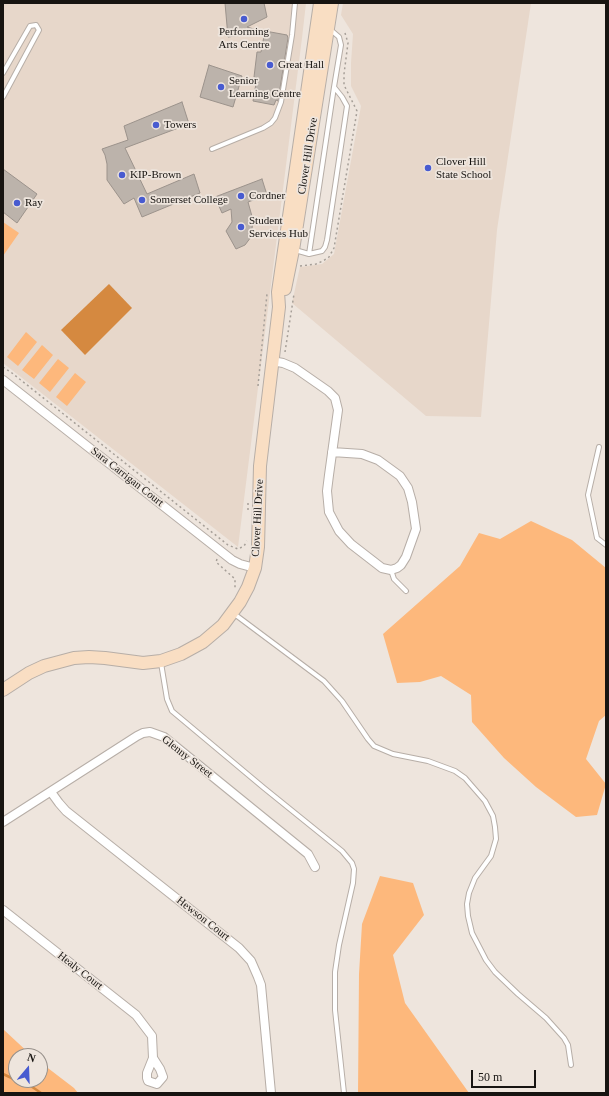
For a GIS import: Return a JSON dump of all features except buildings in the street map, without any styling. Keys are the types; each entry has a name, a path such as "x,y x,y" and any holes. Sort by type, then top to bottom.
{"street":[{"name":"Clover Hill Drive","path":"3,690 29,673 44,666 74,658 105,658 143,663 161,661 181,654 204,642 223,625 233,613 248,587 255,568 258,547 260,466 278,362 278,292 284,242 320,3"},
{"name":"Clover Hill Drive","path":"279,307 284,293 294,250 332,3"},
{"path":"278,362 299,370 328,391 337,401 338,410 332,452 328,497 329,512 335,526 343,537 382,568 391,570 401,565 404,561 416,529 412,502 408,488 400,476 378,460 362,454 332,452"},
{"name":"Sara Carrigan Court","path":"3,380 232,560 255,568"},
{"name":"Glenny Street","path":"3,822 137,736 143,733 156,734 164,737 308,854 315,867"},
{"name":"Hewson Court","path":"51,792 58,803 66,811 239,948 251,961 258,977 261,990 271,1093"},
{"name":"Healy Court","path":"3,910 136,1015 152,1036 153,1058"}],"lane":[{"path":"212,149 263,128 271,123 275,118 281,102 292,35 295,3"},
{"path":"3,73 30,26 36,25 39,30 3,98"},
{"path":"309,254 341,45 339,37 332,31 321,33 314,40"},
{"path":"284,242 289,248 309,254 322,251 325,247 347,106 334,87"},
{"path":"599,447 588,495 597,538 606,545"},
{"path":"391,570 394,579 406,591"},
{"path":"233,613 324,681 342,701 374,746 393,754 428,761 455,771 465,778 485,801 493,816 496,839 491,856 475,878 469,893 467,904 472,933 486,960 495,972 546,1018 564,1038 568,1045 572,1065"},
{"path":"161,661 167,699 172,711 252,779 342,851 354,869 353,883 339,945 335,972 336,1010 344,1093"}],"path":[{"path":"298,270 302,265 316,264 328,257 334,248 357,111 344,85 348,38 343,32"},
{"path":"258,388 268,292"},
{"path":"278,362 294,293"},
{"path":"3,367 228,545 238,549 247,543 248,540"},
{"path":"248,498 248,512"},
{"path":"219,556 216,562 235,579 234,591"}],"shaded area":[{"name":"Somerset College","path":"3,3 306,3 238,547 3,363"},
{"name":"Clover Hill State School","path":"343,3 531,3 497,230 481,417 426,416 292,303 300,267 322,264 334,254 361,106 351,86 353,34 341,15"},
{"path":"3,222 19,233 3,256"},
{"path":"109,284 132,308 85,355 61,330"},
{"path":"26,332 37,342 18,366 7,357"},
{"path":"42,345 53,355 34,379 22,370"},
{"path":"58,359 69,368 50,392 39,383"},
{"path":"75,373 86,382 67,406 56,397"},
{"path":"531,521 572,540 606,568 606,715 599,721 586,759 606,784 597,815 576,817 536,787 504,758 472,722 471,695 441,676 420,682 397,683 383,634 460,566 479,533 500,539"},
{"path":"380,876 413,883 424,915 393,955 405,1003 469,1093 358,1093 359,974 362,924"},
{"path":"3,1029 23,1048 8,1048 8,1088 48,1088 48,1068 74,1088 78,1093 3,1093"}],"waterway":[{"path":"3,1074 8,1076"},
{"path":"34,1088 41,1093"}],"place":[{"name":"Performing Arts Centre","path":"244,19"},
{"name":"Great Hall","path":"270,65"},
{"name":"Senior Learning Centre","path":"221,87"},
{"name":"Towers","path":"156,125"},
{"name":"Clover Hill State School","path":"428,168"},
{"name":"KIP-Brown","path":"122,175"},
{"name":"Cordner","path":"241,196"},
{"name":"Somerset College","path":"142,200"},
{"name":"Ray","path":"17,203"},
{"name":"Student Services Hub","path":"241,227"}]}
